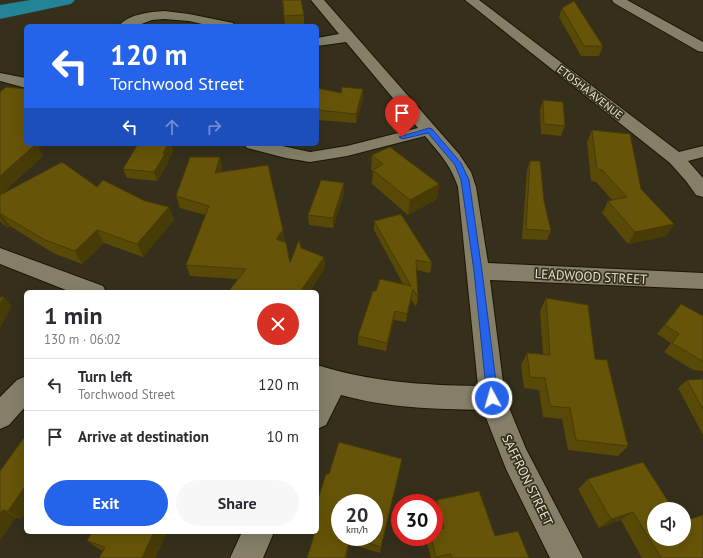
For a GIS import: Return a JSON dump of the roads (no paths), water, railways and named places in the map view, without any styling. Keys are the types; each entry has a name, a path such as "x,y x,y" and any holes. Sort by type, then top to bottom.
{"street":[{"name":"SAFFRON STREET","path":"317,0 455,161 465,180 478,271 492,398 516,459 566,558"},
{"name":"ETOSHA AVENUE","path":"471,0 676,159 693,177 703,191"},
{"path":"618,0 703,48"},
{"path":"129,24 139,18 159,14 174,15 218,24"},
{"path":"319,42 349,37"},
{"path":"0,77 24,83"},
{"path":"261,146 310,157 348,151 429,130"},
{"path":"676,159 703,151"},
{"path":"0,256 90,290"},
{"name":"LEADWOOD STREET","path":"478,271 703,281"},
{"path":"319,407 325,379 355,389 384,394 492,398"},
{"path":"0,416 24,390"},
{"path":"246,558 258,534"}],"waterway":[{"path":"0,12 64,0"}]}
